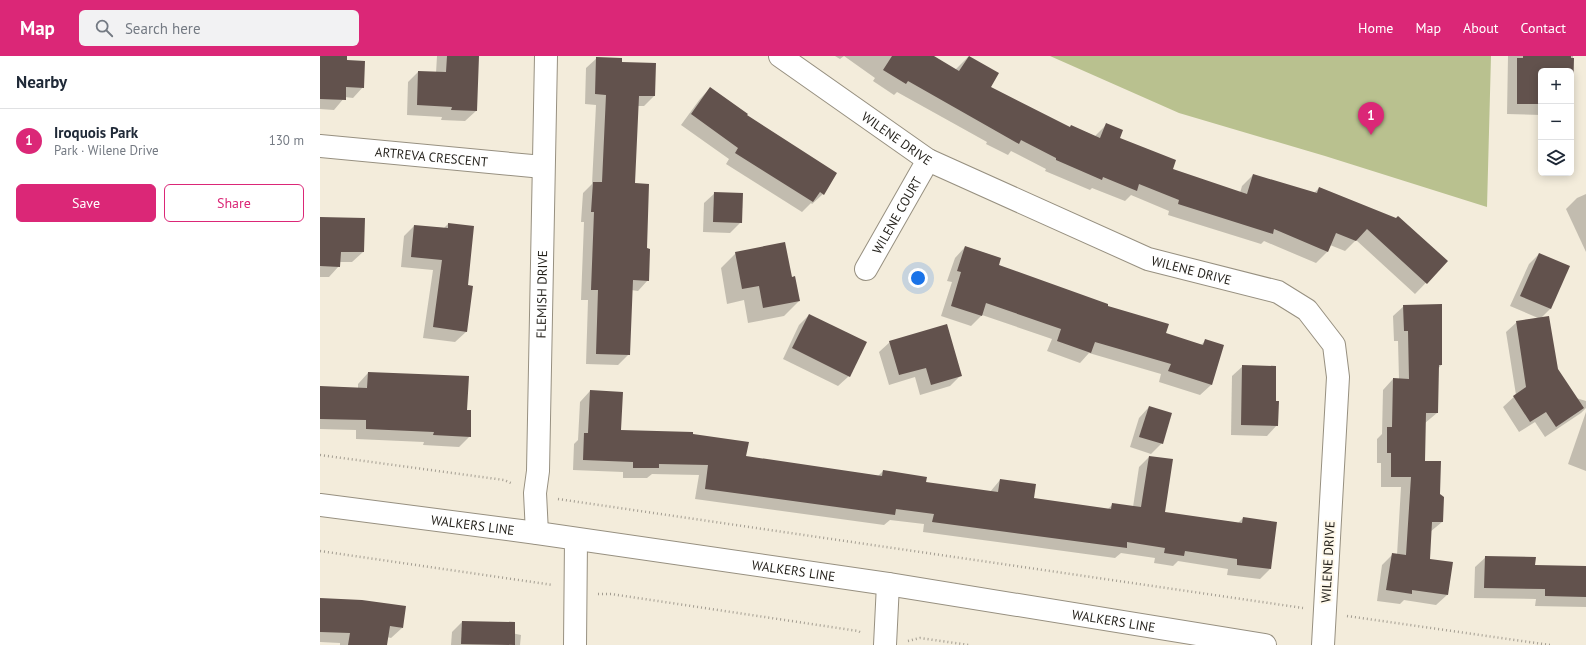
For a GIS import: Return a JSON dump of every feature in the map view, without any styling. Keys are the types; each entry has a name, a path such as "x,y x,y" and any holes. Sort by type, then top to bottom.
{"street":[{"name":"FLEMISH DRIVE","path":"538,532 535,492 538,471 546,56"},
{"name":"WILENE DRIVE","path":"780,56 928,160 1148,259 1278,292 1307,310 1334,345 1338,377 1323,645"},
{"name":"ARTREVA CRESCENT","path":"320,146 543,167"},
{"name":"WILENE COURT","path":"866,269 928,160"},
{"name":"WALKERS LINE","path":"320,505 538,532 576,540 888,584 1265,645"},
{"path":"575,645 576,540"},
{"path":"888,584 895,643"}],"path":[{"path":"320,455 504,480 550,498 1283,604 1325,612 1550,645"},
{"path":"320,551 551,584 576,593 611,594 858,631 864,634"},
{"path":"895,643 920,638 969,645"}],"green space":[{"path":"1050,56 1491,56 1487,207 1325,156 1179,113"}],"building":[{"path":"320,56 347,56 347,60 365,61 364,88 346,87 346,100 320,99"},
{"path":"447,56 479,56 477,111 451,110 452,107 417,105 418,71 446,72"},
{"path":"892,56 934,56 959,71 969,56 999,73 991,87 1070,127 1071,125 1100,138 1106,123 1123,130 1120,138 1176,160 1173,169 1247,194 1253,174 1317,193 1319,187 1396,218 1398,216 1448,261 1427,284 1367,229 1356,241 1336,233 1328,252 1274,229 1273,234 1178,204 1179,200 1139,184 1137,191 1103,177 1102,180 1056,160 1056,158 1021,140 1019,144 908,81 906,84 883,70"},
{"path":"1523,56 1571,56 1571,58 1574,58 1574,68 1538,68 1538,104 1517,104 1517,58 1523,58"},
{"path":"596,57 622,58 622,62 656,63 655,96 639,96 635,183 649,184 647,248 650,249 649,281 633,280 630,355 596,354 598,290 591,290 594,212 591,212 593,182 602,182 606,95 595,94"},
{"path":"710,87 748,114 747,115 837,173 824,195 820,192 813,202 735,153 738,148 691,114"},
{"path":"714,192 743,193 742,223 713,222"},
{"path":"320,217 365,218 364,252 341,252 340,267 320,266"},
{"path":"448,223 474,226 468,285 473,286 467,332 433,327 442,260 411,257 414,225 448,228"},
{"path":"785,242 792,277 795,276 800,301 763,308 759,286 742,289 735,252"},
{"path":"965,246 1001,258 999,265 1108,304 1108,306 1169,324 1166,333 1203,345 1205,339 1224,345 1212,385 1168,371 1171,364 1095,342 1091,353 1057,341 1061,329 986,303 982,316 951,306 961,272 957,271"},
{"path":"1539,253 1570,266 1551,309 1520,296"},
{"path":"1442,304 1442,365 1439,365 1438,413 1426,413 1425,461 1441,461 1440,494 1444,497 1443,522 1432,522 1430,559 1453,562 1448,595 1412,590 1412,594 1386,590 1392,553 1406,555 1411,477 1391,477 1391,453 1387,453 1387,427 1392,427 1393,378 1409,379 1408,331 1404,331 1403,305"},
{"path":"809,314 867,342 850,377 792,348"},
{"path":"1549,316 1558,369 1584,408 1556,427 1546,412 1530,422 1513,396 1526,387 1516,321"},
{"path":"947,324 962,376 931,385 926,368 899,375 889,341"},
{"path":"1242,365 1276,366 1276,401 1279,401 1278,426 1241,425"},
{"path":"368,372 469,376 467,410 471,410 471,437 433,435 434,432 366,429 366,420 320,419 320,386 367,388"},
{"path":"590,390 623,392 621,430 693,432 693,434 749,442 746,456 882,476 883,470 927,477 926,482 998,492 1000,479 1036,484 1034,498 1111,509 1112,503 1141,507 1149,456 1173,459 1165,512 1242,523 1243,517 1277,522 1271,569 1237,565 1237,559 1185,551 1184,556 1164,553 1165,548 1127,542 1127,548 932,522 934,514 896,509 895,515 705,489 708,465 659,464 659,468 633,468 633,462 583,460 584,433 588,433"},
{"path":"1149,406 1172,413 1163,444 1139,437"},
{"path":"1485,556 1536,557 1535,565 1586,566 1586,597 1545,596 1545,589 1484,588"},
{"path":"320,598 362,600 406,606 403,628 390,626 387,645 348,645 350,633 320,632"},
{"path":"462,621 515,622 515,645 461,644"}],"place":[{"name":"Iroquois Park","path":"1371,135"}]}
